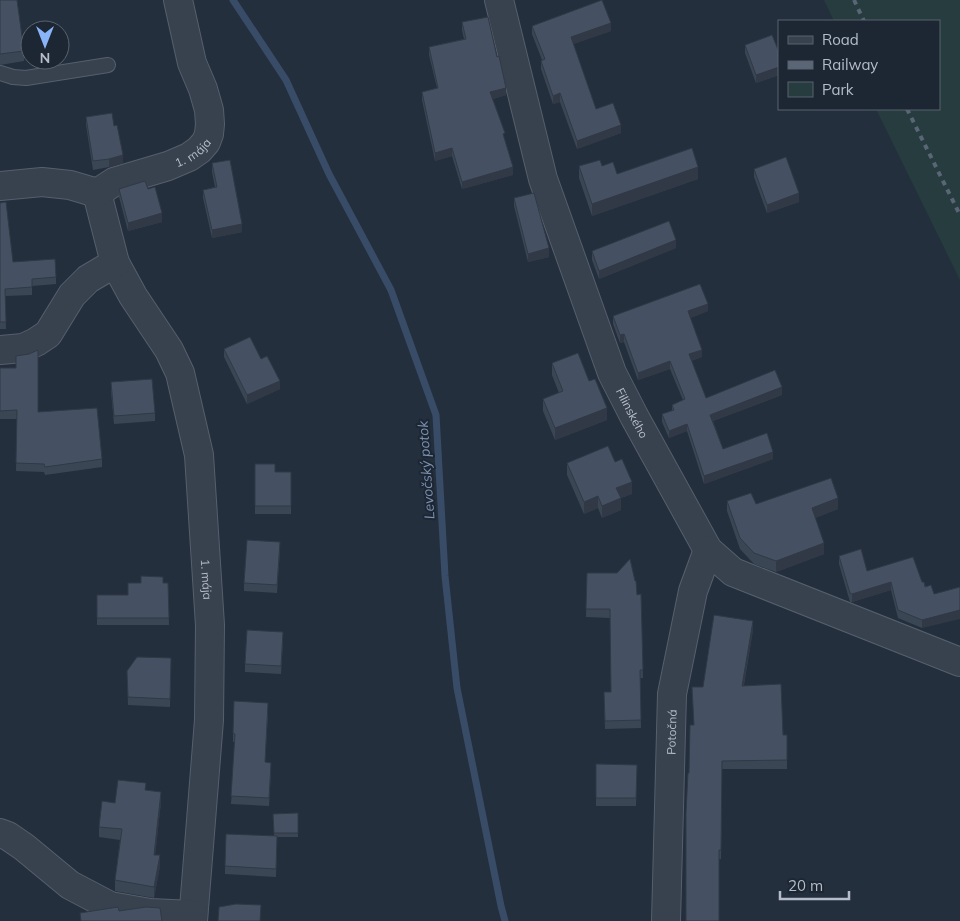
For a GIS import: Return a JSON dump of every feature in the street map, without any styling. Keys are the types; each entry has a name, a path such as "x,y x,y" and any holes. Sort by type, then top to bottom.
{"street":[{"name":"1. mája","path":"0,833 24,847 70,885 110,906 193,918 209,720 210,625 199,455 180,373 169,350 133,296 115,263 97,193 114,182 168,166 189,157 206,142 210,124 209,110 192,63 178,0"},
{"name":"Filinského","path":"498,0 543,179 612,373 708,550 733,572 960,662"},
{"path":"0,186 42,182 70,185 97,193"},
{"path":"0,350 23,348 48,334 72,294 88,279 115,263"},
{"name":"Potočná","path":"666,921 672,694 693,591 708,550"}],"lane":[{"path":"0,74 26,78 108,65"}],"green space":[{"path":"824,0 960,0 960,280 876,110 940,110 940,20 834,20"}],"building":[{"path":"0,0 17,0 20,22 20,52 0,54"},
{"path":"602,0 611,23 571,37 596,109 613,103 621,125 577,141 560,93 553,96 541,61 545,59 532,26"},
{"path":"488,17 506,88 490,92 505,133 503,134 513,167 462,182 452,148 435,153 422,92 438,88 429,47 466,39 462,22"},
{"path":"772,35 778,50 778,67 756,75 745,45"},
{"path":"112,113 114,126 117,125 123,155 93,161 86,117"},
{"path":"692,148 698,167 592,204 579,166 600,160 602,166 613,162 617,174"},
{"path":"786,157 799,193 767,205 754,169"},
{"path":"230,160 242,224 212,230 203,190 217,187 212,163"},
{"path":"145,181 148,189 155,187 162,213 128,223 119,189"},
{"path":"534,193 549,248 528,254 514,198"},
{"path":"6,202 13,262 55,259 56,277 32,279 32,287 5,289 6,322 0,322 0,203"},
{"path":"669,221 676,240 599,271 592,251"},
{"path":"700,284 708,304 688,311 702,350 689,354 706,398 775,370 782,387 710,415 723,449 767,433 773,452 704,476 687,424 669,431 662,414 674,410 672,405 685,399 670,361 638,373 624,334 620,335 613,316"},
{"path":"250,337 261,359 267,356 280,381 247,395 224,349"},
{"path":"38,350 38,412 97,408 102,459 45,467 44,464 16,463 17,410 0,411 0,368 16,368 16,356"},
{"path":"578,353 589,381 595,379 607,408 555,428 543,399 563,391 552,363"},
{"path":"152,379 155,413 114,416 111,382"},
{"path":"608,446 615,462 622,459 632,482 616,488 621,498 602,506 598,496 584,502 567,463"},
{"path":"255,464 275,464 275,472 291,472 291,506 255,506"},
{"path":"831,478 838,498 812,508 824,543 776,561 754,553 740,538 727,501 751,493 756,504"},
{"path":"247,540 280,542 277,585 244,583"},
{"path":"861,549 867,571 913,557 922,582 924,582 925,587 931,585 934,594 960,587 960,610 922,620 898,610 891,582 850,593 839,556"},
{"path":"630,559 636,581 637,595 641,594 643,670 640,670 641,720 605,721 604,692 611,692 610,609 586,609 587,573 617,573"},
{"path":"141,576 163,577 163,583 168,583 169,618 97,618 97,595 128,595 128,583 141,583"},
{"path":"714,615 753,621 742,686 781,684 783,735 787,735 787,760 722,761 719,921 686,921 686,813 690,725 694,725 692,687 703,687"},
{"path":"247,630 283,632 281,666 245,664"},
{"path":"137,657 171,658 170,699 128,697 127,671"},
{"path":"234,701 268,703 265,762 271,763 269,798 231,796 235,734 233,733"},
{"path":"596,764 637,765 636,798 596,798"},
{"path":"118,780 146,783 145,790 161,792 154,855 160,855 154,887 115,880 122,829 99,827 102,801 115,803"},
{"path":"298,813 298,833 274,833 273,814"},
{"path":"226,834 277,836 276,869 225,866"},
{"path":"236,904 261,905 260,921 218,921 219,907"},
{"path":"118,907 119,911 146,907 160,908 162,921 81,921 80,913"}],"waterway":[{"name":"Levočský potok","path":"233,0 286,80 329,174 391,290 436,415 445,576 457,688 505,921"}],"railway":[{"path":"854,0 864,20"},
{"path":"908,110 960,215"}]}
